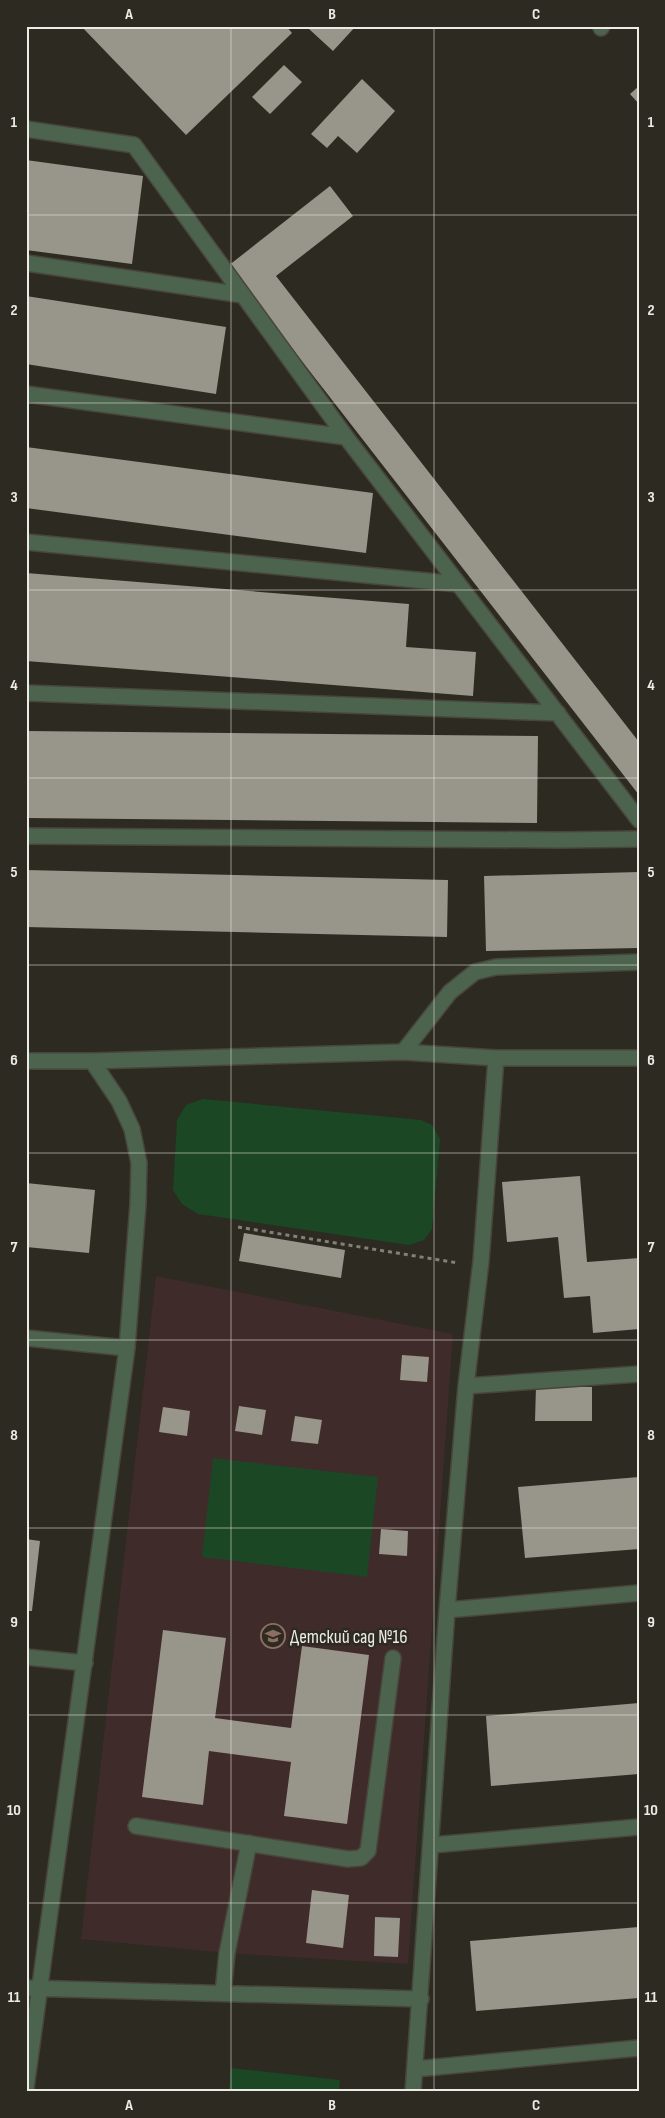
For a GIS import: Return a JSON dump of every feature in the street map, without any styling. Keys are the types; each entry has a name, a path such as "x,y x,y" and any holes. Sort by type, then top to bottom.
{"street":[{"path":"26,128 134,145 346,437 639,820"},
{"path":"26,262 242,295"},
{"path":"26,394 346,437"},
{"path":"26,542 458,584"},
{"path":"26,693 558,713"},
{"path":"26,836 639,839"},
{"path":"403,1052 450,992 475,972 496,967 639,962"},
{"path":"26,1061 92,1061 403,1052 496,1058 639,1058"},
{"path":"413,2092 432,1845 447,1610 466,1386 481,1261 496,1058"},
{"path":"26,2088 33,1988 85,1663 127,1348 138,1212 139,1164 128,1122 119,1101 92,1061"},
{"path":"26,1338 127,1348"},
{"path":"466,1386 639,1374"},
{"path":"447,1610 639,1593"},
{"path":"26,1657 85,1663"},
{"path":"136,1826 348,1859 360,1858 368,1851 394,1658"},
{"path":"432,1845 639,1827"},
{"path":"223,1993 228,1954 249,1843"},
{"path":"33,1988 420,1999"},
{"path":"416,2069 639,2048"}],"path":[{"path":"238,1227 441,1261 463,1263 481,1261"}],"shaded area":[{"name":"Детский сад №16","path":"156,1276 453,1334 408,1964 227,1953 81,1939"}],"green space":[{"path":"203,1099 421,1120 432,1125 440,1139 432,1229 424,1240 409,1245 198,1214 182,1204 173,1190 177,1120 186,1105"},
{"path":"213,1458 378,1477 367,1577 202,1557"},
{"path":"231,2068 340,2080 339,2092 229,2092"}],"building":[{"path":"81,26 286,26 292,33 186,135"},
{"path":"311,26 356,26 333,51 309,29"},
{"path":"284,65 302,82 270,114 252,97"},
{"path":"362,79 395,111 357,153 338,136 327,148 311,134"},
{"path":"639,86 639,104 630,94"},
{"path":"26,160 143,176 132,264 26,250"},
{"path":"330,186 353,216 276,276 639,742 639,795 228,266"},
{"path":"26,296 226,327 216,394 26,364"},
{"path":"26,447 373,493 366,553 26,508"},
{"path":"26,573 409,604 406,647 476,652 473,696 26,661"},
{"path":"26,731 538,736 537,823 26,818"},
{"path":"26,870 448,880 447,937 26,927"},
{"path":"639,872 639,948 486,951 484,876"},
{"path":"580,1176 587,1262 639,1258 639,1329 593,1333 590,1296 564,1298 558,1237 507,1242 502,1182"},
{"path":"26,1183 95,1190 89,1253 26,1247"},
{"path":"244,1233 345,1250 341,1278 239,1261"},
{"path":"402,1355 429,1357 427,1382 400,1380"},
{"path":"536,1386 592,1387 592,1421 535,1421"},
{"path":"239,1406 266,1410 262,1435 235,1431"},
{"path":"163,1407 190,1411 187,1436 159,1432"},
{"path":"295,1416 322,1420 318,1444 291,1441"},
{"path":"639,1477 639,1549 525,1558 518,1487"},
{"path":"381,1529 408,1531 407,1556 379,1554"},
{"path":"26,1539 40,1541 32,1611 26,1611"},
{"path":"163,1630 226,1638 215,1718 291,1728 302,1646 369,1655 347,1824 284,1816 291,1762 209,1751 203,1805 142,1797"},
{"path":"639,1703 639,1774 491,1786 486,1716"},
{"path":"312,1890 349,1895 343,1948 306,1943"},
{"path":"375,1917 400,1918 398,1957 374,1956"},
{"path":"639,1927 639,1998 476,2011 470,1941"}],"place":[{"name":"Детский сад №16","path":"273,1636"}]}
